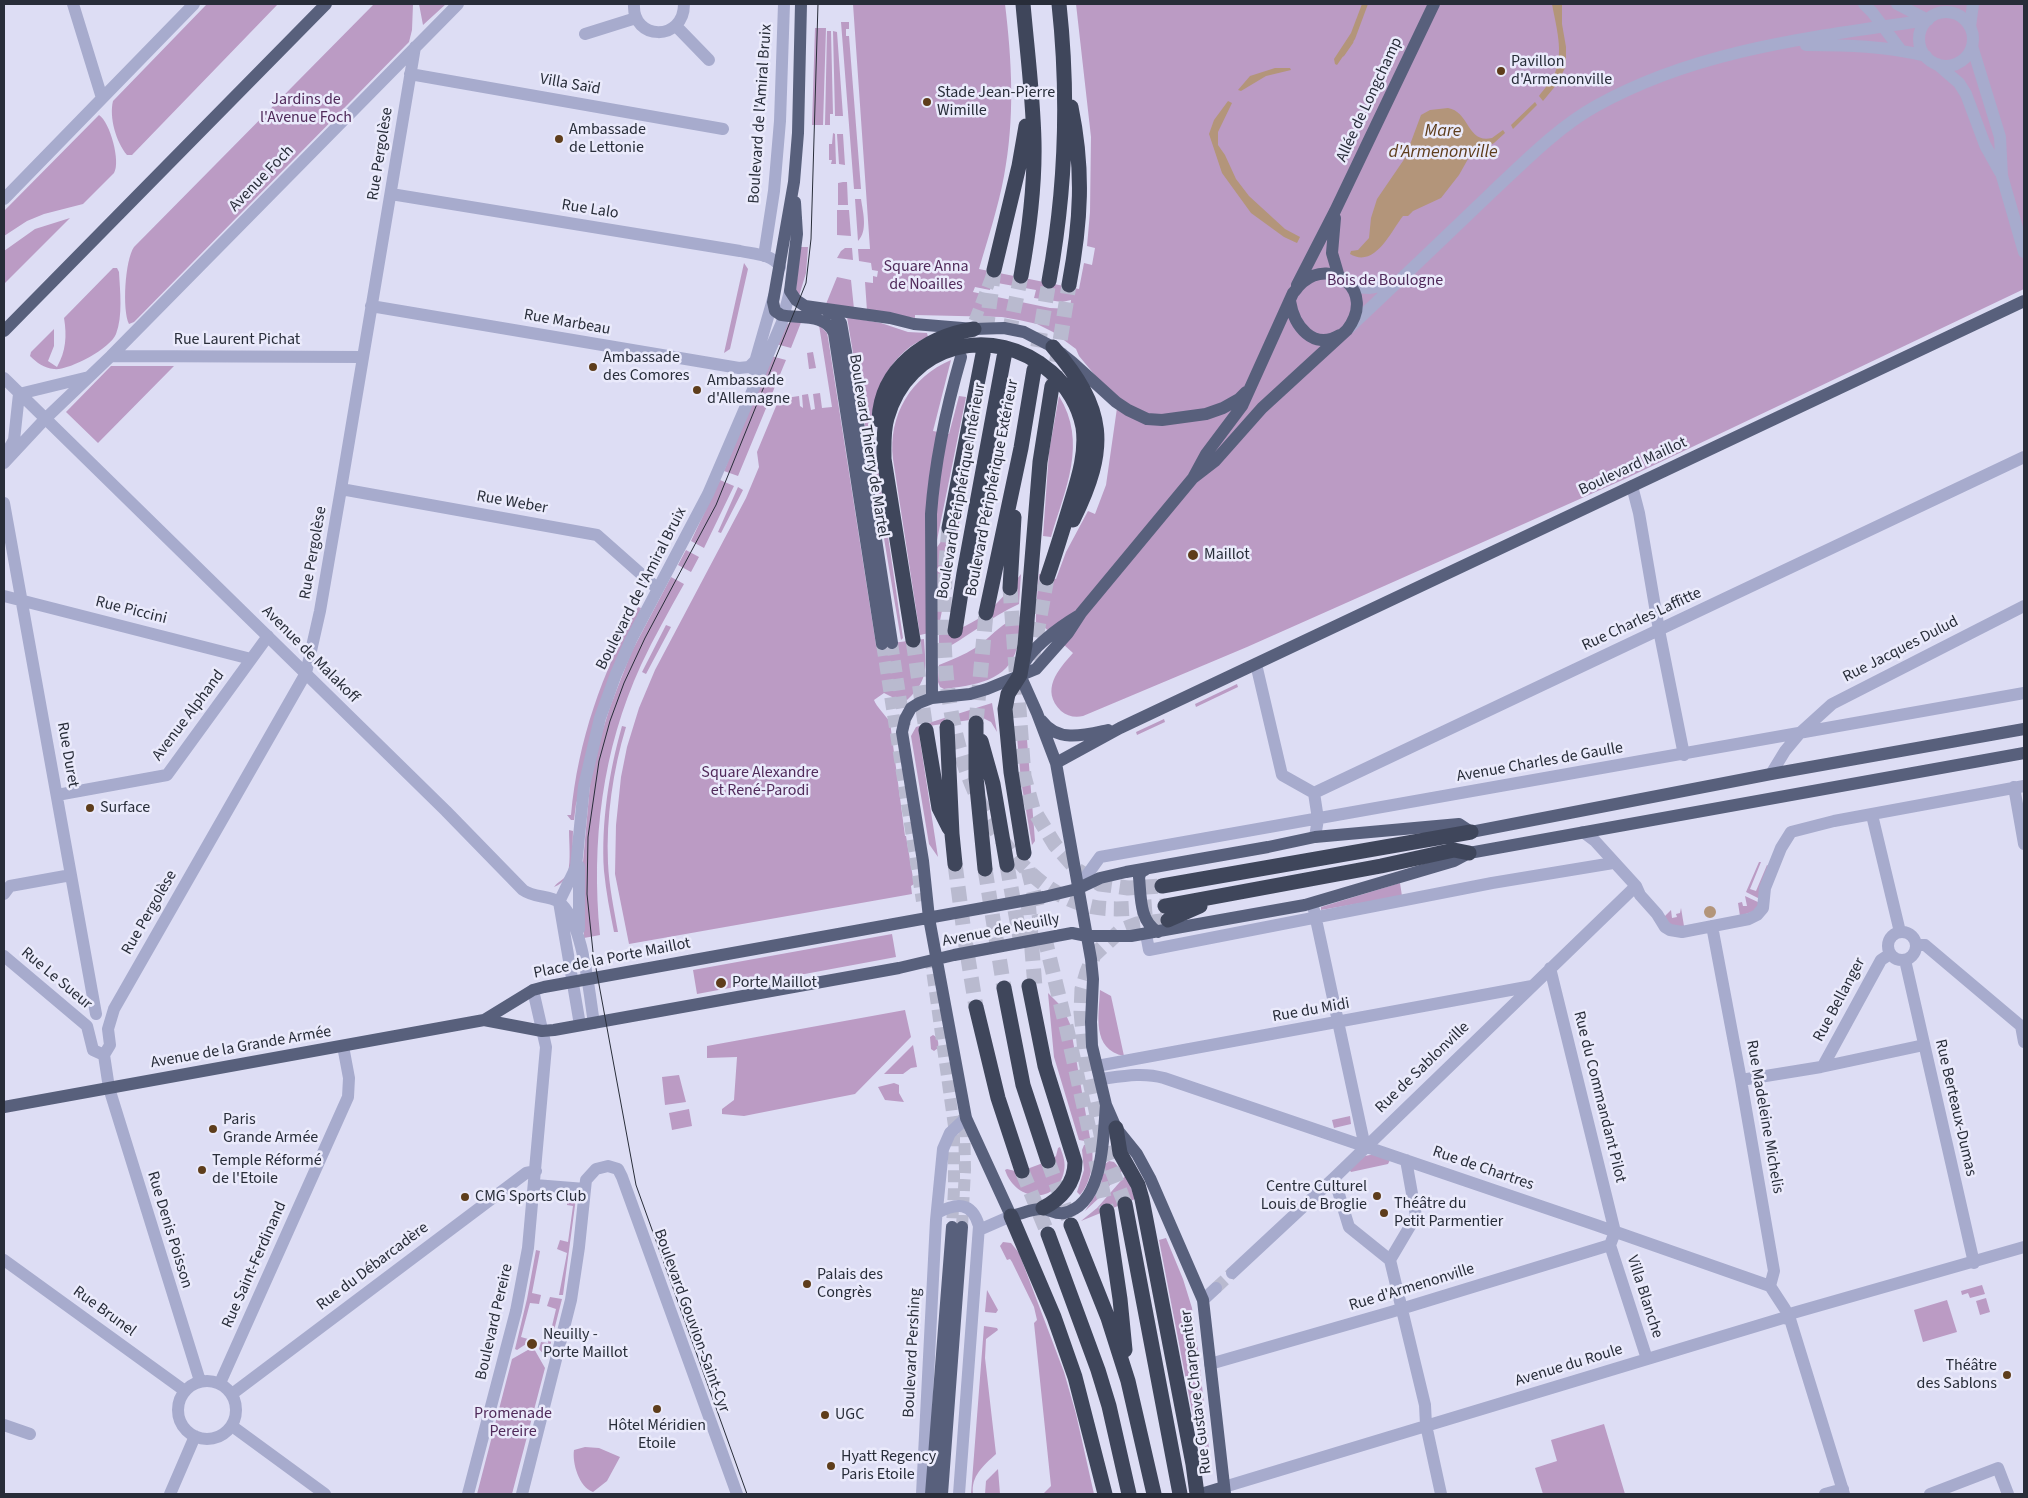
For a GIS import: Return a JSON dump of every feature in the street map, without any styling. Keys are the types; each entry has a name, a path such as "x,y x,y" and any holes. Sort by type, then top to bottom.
{"highway":[{"path":"1059,4 1065,66 1081,171 1075,250 1069,285"},
{"path":"1021,276 1030,220 1034,143 1031,77 1023,5"},
{"path":"1050,281 1062,188 1066,105 1065,66"},
{"path":"994,270 1021,158 1031,77"},
{"path":"913,640 880,433 880,410 883,394 904,361 927,345 952,334 974,329"},
{"path":"884,459 884,431 891,405 900,389 926,362 950,350 974,344 991,344 1010,348 1033,358 1063,384 1078,411 1083,428 1082,465 1055,557"},
{"path":"1047,578 1090,483 1097,457 1098,438 1093,412 1085,392 1053,348"},
{"path":"949,528 983,354"},
{"name":"Boulevard Périphérique Intérieur","path":"955,631 1004,357"},
{"name":"Boulevard Périphérique Extérieur","path":"986,613 1017,466 1034,370"},
{"path":"1024,853 1011,772 1005,709 1008,694 1020,675 1026,631 1040,462 1052,386"},
{"path":"1010,588 1017,466"},
{"path":"985,869 976,777 976,723 993,784 1007,865"},
{"path":"947,727 955,864"},
{"path":"926,730 939,808 952,834"},
{"path":"1162,886 1471,832"},
{"path":"1167,913 1222,897 1454,850 1469,853"},
{"path":"1032,986 1038,1036 1051,1087 1075,1162 1074,1172 1068,1188 1052,1203 1043,1208"},
{"path":"1004,988 1023,1085 1048,1160"},
{"path":"976,1007 998,1098 1022,1171"},
{"path":"1116,1128 1120,1153 1138,1185 1142,1199 1194,1464 1203,1493"},
{"path":"1125,1204 1180,1494"},
{"path":"1107,1211 1120,1299 1128,1382"},
{"path":"1011,1216 1054,1317 1075,1377 1105,1494"},
{"path":"1072,1225 1108,1318 1128,1382 1154,1494"},
{"path":"1048,1234 1098,1370 1109,1406 1129,1494"}],"main road":[{"path":"4,331 326,4"},
{"name":"Boulevard de l'Amiral Bruix","path":"774,296 794,182 798,128 801,4"},
{"name":"Allée de Longchamp","path":"1193,478 1206,454 1238,414 1291,297 1336,211 1434,4"},
{"name":"Boulevard de l'Amiral Bruix","path":"790,291 798,234 794,182"},
{"name":"Allée de Longchamp","path":"1336,211 1332,253 1339,276"},
{"path":"1037,713 1056,763 1077,889 1087,936 1092,974 1091,1032 1106,1105 1097,1176 1091,1193 1078,1206 1068,1212 1055,1213 1043,1208 1011,1216 966,1118 929,918 902,732 905,719 911,708 918,703 932,698 970,694 987,689 1036,668 1068,633 1079,614 1193,478 1215,461 1262,408 1345,332 1355,320 1357,313 1358,304 1352,287 1339,276 1328,274 1315,275 1303,281 1291,297 1294,319 1306,334 1316,338 1327,339 1345,332"},
{"path":"790,291 793,297 802,304 826,310 890,318 914,324 974,329 1004,328 1024,332 1053,348 1072,362 1116,402 1151,420 1193,416 1223,408 1239,399 1252,384"},
{"path":"774,296 773,307 784,316"},
{"name":"Boulevard Maillot","path":"1120,728 2024,301"},
{"name":"Boulevard Thierry de Martel","path":"784,316 796,316 824,322 828,324 834,333 887,644 856,403 841,323 835,315 826,310"},
{"path":"932,698 931,514 934,478 942,433 961,357"},
{"path":"1020,675 1042,723 1051,732 1060,735 1085,734 1120,728"},
{"path":"1056,763 1120,728"},
{"path":"2024,729 1771,774 1471,832 1459,824 1315,838 1145,870 1141,872 1139,877 1144,917 1152,928 1152,933 1305,905 1445,864 1469,853 2024,752"},
{"name":"Avenue de Neuilly","path":"929,918 1044,897 1077,889 1100,878 1119,873 1145,870"},
{"name":"Place de la Porte Maillot","path":"484,1020 533,990 572,981 929,918"},
{"name":"Avenue de Neuilly","path":"938,960 954,955 1072,933 1087,936 1131,936 1152,933"},
{"path":"484,1020 542,1031 938,960"},
{"name":"Avenue de la Grande Armée","path":"4,1107 484,1020"},
{"name":"Rue Gustave Charpentier","path":"1106,1105 1116,1128 1137,1154 1150,1178 1203,1300 1225,1490"},
{"name":"Boulevard Pershing","path":"931,1494 957,1227 942,1494"},
{"path":"1203,1493 1225,1490"}],"street":[{"path":"72,4 102,98"},
{"path":"4,199 194,4"},
{"name":"Avenue Foch","path":"4,463 45,419 111,356 458,4"},
{"path":"634,4 636,18 640,24 654,32 669,30 676,26 684,12 684,4"},
{"name":"Boulevard de l'Amiral Bruix","path":"764,256 774,192 780,121 784,4"},
{"path":"1864,4 1900,49"},
{"path":"1897,4 1928,20"},
{"path":"1970,28 1973,4"},
{"path":"2002,176 2000,137 1972,46 1970,28 1962,17 1947,12 1943,8 1928,20 1920,35 1920,47 1926,56 1960,84 1966,94 1985,145 2002,176 2024,252"},
{"path":"585,34 636,18"},
{"path":"1345,332 1518,167 1573,121 1595,106 1651,79 1718,56 1883,26 1928,20"},
{"path":"676,26 709,60"},
{"path":"1771,46 1848,45 1900,49 1926,56"},
{"path":"1937,64 1948,65 1960,61 1968,55 1972,46"},
{"name":"Rue Pergolèse","path":"110,1024 124,992 306,674 320,610 415,48"},
{"name":"Villa Saïd","path":"410,74 724,129"},
{"name":"Rue Lalo","path":"391,194 764,256 773,259 780,268"},
{"path":"1352,287 1369,288 1396,283"},
{"name":"Boulevard de l'Amiral Bruix","path":"579,935 572,917 559,902 576,867 587,772 604,706 631,640 702,506 784,316 790,291"},
{"name":"Boulevard de l'Amiral Bruix","path":"741,414 774,296"},
{"name":"Rue Marbeau","path":"372,306 739,368 748,367 755,361"},
{"name":"Rue Laurent Pichat","path":"111,356 363,356"},
{"path":"4,459 14,440 19,394 90,377"},
{"name":"Avenue de Malakoff","path":"4,378 268,636 523,890 530,895 559,902"},
{"name":"Rue Charles Laffitte","path":"1314,793 2024,457"},
{"path":"1632,486 1640,513 1659,630 1684,755"},
{"name":"Rue Weber","path":"341,489 597,534 658,589"},
{"name":"Rue Duret","path":"4,503 96,1014"},
{"name":"Rue Piccini","path":"4,596 251,659"},
{"name":"Rue Jacques Dulud","path":"1771,774 1785,751 1800,733 1832,704 2024,606"},
{"name":"Avenue Alphand","path":"57,795 167,775 268,636"},
{"path":"1256,664 1282,776 1314,793 1318,818 1315,838"},
{"name":"Avenue Charles de Gaulle","path":"1077,889 1100,857 1684,755 2024,693"},
{"path":"1583,832 1595,841 1613,863 1636,886 1640,895 1657,914 1665,927 1678,932 1752,918 1764,906 1765,888 1781,848 1791,832 1834,821 2019,786 2024,844"},
{"path":"1872,814 1900,932"},
{"name":"Boulevard de l'Amiral Bruix","path":"578,841 579,935 594,1023"},
{"path":"1152,933 1149,950 1492,884 1613,863"},
{"path":"4,894 10,886 71,875"},
{"name":"Rue de Sablonville","path":"1232,1273 1334,1178 1636,886"},
{"path":"559,902 580,1025"},
{"path":"1305,905 1312,908 1316,918 1365,1147"},
{"name":"Rue Madeleine Michelis","path":"1712,926 1742,1080 1774,1271 1770,1286"},
{"path":"1900,932 1911,935 1917,945 1911,958 1905,960 1899,960 1890,954 1888,947 1889,940 1900,932"},
{"path":"1917,945 1925,945 2021,1026 2024,1042"},
{"name":"Rue Bellanger","path":"1823,1066 1881,960 1890,954"},
{"name":"Rue Le Sueur","path":"4,956 89,1030"},
{"name":"Rue Berteaux-Dumas","path":"1905,960 1974,1262"},
{"name":"Rue du Commandant Pilot","path":"1550,968 1615,1232"},
{"name":"Rue du Midi","path":"1097,1066 1532,986"},
{"name":"Boulevard Pereire","path":"468,1494 516,1311 528,1248 546,1047 533,990"},
{"path":"96,1014 110,1024 110,1046 104,1056 93,1050 89,1030 96,1014"},
{"path":"89,1030 110,1024"},
{"path":"1742,1080 1823,1066 1924,1045"},
{"name":"Rue Saint-Ferdinand","path":"220,1383 348,1097 349,1078 343,1046"},
{"name":"Rue Denis Poisson","path":"104,1056 109,1088 118,1120 200,1381"},
{"path":"1101,1079 1146,1074 1142,1058"},
{"name":"Rue de Chartres","path":"1146,1074 1330,1133 1365,1147 1770,1286"},
{"name":"Boulevard Pershing","path":"922,1494 936,1213 944,1144 950,1133 966,1118"},
{"path":"1390,1260 1416,1216 1406,1160"},
{"name":"Boulevard Gouvion-Saint-Cyr","path":"585,1190 586,1180 596,1169 608,1166 618,1169 737,1494"},
{"name":"Rue du Débarcadère","path":"232,1394 526,1173 536,1171"},
{"path":"1334,1178 1349,1227 1390,1260 1424,1405 1426,1425 1441,1494"},
{"path":"522,1494 571,1300 585,1190 535,1185"},
{"path":"936,1213 951,1206 965,1207 974,1216 979,1230 959,1494"},
{"path":"979,1230 1011,1216"},
{"path":"1610,1245 1615,1232"},
{"name":"Rue d'Armenonville","path":"1210,1364 1401,1309 1610,1245"},
{"name":"Villa Blanche","path":"1610,1245 1647,1359"},
{"name":"Avenue du Roule","path":"1225,1490 1426,1425 1788,1315 2024,1247"},
{"name":"Rue Brunel","path":"4,1260 185,1391"},
{"path":"1770,1286 1788,1315 1844,1492 1826,1494"},
{"path":"1203,1300 1216,1288"},
{"path":"209,1380 220,1383 232,1394 237,1409 232,1426 222,1435 215,1438 204,1439 195,1436 186,1430 179,1417 178,1405 185,1391 200,1381 209,1380"},
{"path":"4,1425 30,1434"},
{"path":"232,1426 325,1494"},
{"path":"170,1494 195,1436"},
{"path":"1930,1494 1998,1468 2008,1494"}],"green space":[{"name":"Jardins de l'Avenue Foch","path":"207,4 278,4 132,155 127,155 114,129 113,101"},
{"name":"Jardins de l'Avenue Foch","path":"374,4 413,4 412,30 409,42 134,322 129,324 125,297 128,263 134,247"},
{"path":"419,4 446,4 423,25"},
{"name":"Bois de Boulogne","path":"853,4 1005,4 1011,68 1010,133 1002,188 979,269 1079,289 1084,263 1092,265 1095,248 1087,246 1090,212 1091,137 1076,4 2024,4 2024,289 1627,478 1247,647 1083,716 1074,717 1063,713 1055,703 1052,695 1052,688 1057,673 1073,653 1043,626 1036,629 1039,574 1056,579 1066,552 1088,511 1095,514 1106,485 1117,408 1099,380 1079,356 1076,349 1053,332 1037,324 1002,317 915,315 915,318 867,311 865,282 873,283 873,276 877,277 878,271 872,270 871,263 859,261 858,249 870,249","holes":["992,282 1036,290 1034,298 1062,302 1071,300 1070,309 1050,308 973,292 975,287 990,290"]},
{"path":"841,22 849,22 846,36 849,36 861,189 854,189"},
{"path":"815,28 826,28 823,125 812,125"},
{"path":"827,31 831,31 833,114 830,114 830,125 825,125"},
{"path":"833,31 837,32 843,116 835,116"},
{"path":"99,115 107,125 113,142 116,160 114,173 83,204 44,214 27,221 4,236 4,211"},
{"path":"833,133 835,134 836,164 831,164 832,160 829,160 829,144 832,144"},
{"path":"837,134 843,134 845,165 839,164"},
{"path":"847,182 848,205 838,205 838,183"},
{"path":"855,199 861,199 864,221 863,232 858,241"},
{"path":"837,210 849,210 851,236 837,235"},
{"path":"70,218 4,284 4,251 35,229"},
{"path":"800,247 808,247 806,273 799,296 796,290"},
{"path":"845,248 852,248 853,260 837,258"},
{"path":"744,263 748,269 730,349 724,353"},
{"path":"113,268 117,268 119,272 120,319 116,334 112,340 88,358 60,369 50,368 35,361 30,356 31,352 54,329 54,346 48,361 57,367 65,343 64,318"},
{"path":"837,277 851,280 854,309 826,304"},
{"path":"847,317 881,323 908,332 927,333 928,337 905,351 888,371 877,395 871,421 903,638 901,640"},
{"path":"802,320 791,348 776,344 788,324"},
{"name":"Square Alexandre et René-Parodi","path":"819,325 827,333 828,338 876,645 924,639 925,667 922,681 918,688 904,703 884,693 874,700 890,722 905,836 914,884 911,886 912,894 629,944 615,874 616,825 621,777 627,747 639,708 655,670 746,498 759,467 757,452 779,399 799,396 800,406 803,408 802,395 808,394 811,410 815,409 813,394 820,393 822,408 832,407"},
{"path":"813,352 816,368 809,369 807,353"},
{"path":"771,356 786,360 738,476 724,471"},
{"path":"951,360 933,431 949,434 959,396 966,397 935,550 961,513 938,631 920,635 892,443 894,427 905,399 924,376"},
{"path":"111,366 174,366 98,443 66,412"},
{"path":"1059,396 1068,414 1072,431 1073,449 1067,484 1051,537 1043,536 1049,452"},
{"path":"720,480 734,486 704,548 691,541"},
{"path":"738,487 743,490 721,533 718,532"},
{"path":"686,550 699,557 691,572 678,565"},
{"path":"1021,574 1019,604 939,652 939,635 966,626 977,620 1004,596"},
{"path":"671,577 684,584 641,665 617,730 609,763 602,797 597,866 600,935 584,938 583,862 590,784 598,745 610,707 631,653"},
{"path":"638,607 641,608 576,804 574,820 571,820 567,815 571,815 579,760 594,708 613,657"},
{"path":"1022,616 1019,639 1013,659 998,675 967,686 944,689 940,687 938,682 939,665 971,651 1003,625"},
{"path":"666,625 671,627 646,674 642,672"},
{"path":"1237,684 1238,687 1196,707 1195,704"},
{"path":"992,703 997,732 991,722 983,718 929,726 919,734 938,857 929,844 911,736 916,727"},
{"path":"1164,719 1165,722 1137,735 1136,732"},
{"path":"622,726 626,727 614,777 608,829 609,872 618,932 614,932 607,894 603,853 607,798 613,761"},
{"path":"1016,726 1026,727 1035,841 1032,845 1021,781"},
{"path":"569,830 573,831 569,871 566,878 554,887 568,872 570,857"},
{"path":"1759,862 1761,862 1750,889 1756,891 1767,865 1769,866 1760,899 1746,892"},
{"path":"1400,883 1402,896 1321,910 1321,907"},
{"path":"1745,896 1760,903 1757,910 1740,916 1738,903 1742,902 1743,906 1747,906"},
{"path":"1681,908 1684,926 1672,926 1664,917 1671,910 1672,918 1677,917 1676,914 1680,913"},
{"path":"892,934 896,957 697,994 693,970"},
{"path":"1100,990 1111,996 1124,1056 1113,1052 1102,1039 1098,1020"},
{"path":"1048,993 1063,1008 1070,1024 1090,1138 1085,1141 1079,1140 1054,1057"},
{"path":"905,1010 911,1037 855,1094 744,1116 722,1114 722,1109 734,1100 737,1057 707,1058 707,1046"},
{"path":"933,1035 937,1039 938,1044 938,1048 934,1051 931,1049 930,1037"},
{"path":"913,1045 917,1067 911,1068 903,1074 884,1074"},
{"path":"679,1075 686,1102 665,1105 662,1077"},
{"path":"894,1083 899,1085 899,1093 904,1102 885,1100 878,1087"},
{"path":"689,1109 692,1126 672,1130 669,1113"},
{"path":"1350,1116 1351,1124 1334,1128 1332,1120"},
{"path":"1091,1143 1093,1156 1091,1170 1087,1184 1080,1195 1077,1192 1084,1170 1082,1150 1084,1145"},
{"path":"1060,1147 1065,1168 1060,1182 1054,1189 1046,1194 1027,1194 1010,1181 1005,1170 1019,1172 1051,1160 1056,1156"},
{"path":"1370,1155 1390,1160 1388,1164 1351,1172 1349,1169 1365,1156"},
{"path":"1109,1161 1114,1162 1122,1171 1100,1197 1085,1211 1100,1188 1105,1164"},
{"path":"1126,1175 1135,1199 1081,1221 1097,1208"},
{"path":"573,1196 576,1198 563,1295 559,1295 567,1253 557,1249 560,1240 568,1242 573,1206 567,1205 567,1200"},
{"path":"1166,1238 1183,1279 1192,1308 1210,1458 1202,1463 1159,1240"},
{"path":"1003,1242 1011,1243 1019,1253 1064,1372 1076,1414 1094,1494 1043,1494 1051,1486 1034,1323 1037,1320 1034,1307 1012,1262 1010,1259 1007,1260 1000,1246"},
{"path":"536,1250 540,1251 532,1293 541,1295 539,1304 530,1303 521,1337 528,1339 526,1344 517,1350 515,1349"},
{"path":"1982,1285 1985,1294 1970,1298 1968,1293 1962,1295 1961,1291"},
{"path":"987,1290 998,1310 996,1313 985,1312"},
{"path":"550,1297 562,1299 547,1358 539,1349 541,1342 548,1343 556,1309 547,1306"},
{"path":"1986,1298 1990,1312 1980,1315 1976,1301"},
{"path":"1947,1300 1957,1332 1923,1342 1914,1310"},
{"path":"984,1326 997,1328 998,1330 986,1339 985,1358 996,1454 979,1472 974,1482 973,1494 971,1494"},
{"name":"Promenade Pereire","path":"533,1347 545,1368 512,1494 477,1494 512,1359"},
{"path":"1604,1424 1625,1494 1543,1494 1535,1468 1557,1461 1551,1440"},
{"path":"585,1447 599,1448 620,1457 607,1481 593,1492 580,1480 575,1468 574,1450"},
{"path":"998,1469 1000,1494 985,1494 986,1481"}],"water":[{"path":"1362,4 1368,4 1355,39 1337,65 1334,59 1351,33"},
{"path":"1552,4 1562,4 1566,66 1557,84 1543,101 1539,96 1555,73 1559,56"},
{"path":"1275,68 1290,68 1291,70 1266,76 1241,91 1238,90 1250,76"},
{"path":"1228,101 1232,103 1218,132 1218,145 1225,155 1236,179 1249,196 1285,229 1300,237 1297,243 1284,237 1251,213 1222,173 1209,134 1214,120"},
{"path":"1535,102 1537,105 1513,129 1511,125"},
{"name":"Mare d'Armenonville","path":"1448,108 1461,115 1473,132 1484,139 1492,138 1503,130 1505,133 1494,143 1468,159 1459,175 1441,198 1413,211 1408,216 1403,216 1388,239 1375,253 1359,257 1350,254 1351,251 1358,250 1369,238 1371,218 1377,199 1405,158 1421,115 1430,110"},
{"path":"1708,906 1712,906 1716,912 1712,918 1708,918 1704,914 1704,910"}],"waterway":[{"path":"1343,55 1352,42"}],"tunnel":[{"path":"968,338 994,270"},
{"path":"983,354 994,270"},
{"path":"1004,357 1021,276"},
{"path":"1034,370 1049,281"},
{"path":"1053,385 1069,285"},
{"path":"949,528 944,611 948,695 956,736 968,775 985,813 1008,848 1023,866 1060,895 1092,907 1124,909 1165,906"},
{"path":"1032,660 1047,578"},
{"path":"1010,588 1024,776 1033,809 1055,845 1077,870 1100,884 1128,888 1162,886"},
{"path":"976,723 986,613"},
{"path":"913,640 926,730"},
{"path":"892,643 905,727"},
{"path":"882,644 922,901"},
{"path":"955,864 976,1007"},
{"path":"1007,865 1023,955"},
{"path":"985,869 1004,988"},
{"path":"1028,869 1067,1030 1107,1211"},
{"path":"1028,900 1035,987"},
{"path":"1125,1204 1104,1149 1086,1062 1081,1012 1082,989 1094,955 1121,930 1137,924 1168,920"},
{"path":"930,956 954,1126 952,1227"},
{"path":"962,1227 965,1170 964,1115"},
{"path":"1048,1161 1071,1225"},
{"path":"1022,1171 1048,1234"},
{"path":"1216,1288 1232,1273"}],"tram line":[{"path":"747,1494 636,1185 593,952 587,894 588,837 599,761 610,721 624,683 645,638 716,505 806,283 811,239 818,4"}],"place":[{"name":"Pavillon d'Armenonville","path":"1501,71"},
{"name":"Stade Jean-Pierre Wimille","path":"927,102"},
{"name":"Ambassade de Lettonie","path":"559,139"},
{"name":"Ambassade des Comores","path":"593,367"},
{"name":"Ambassade d'Allemagne","path":"697,390"},
{"name":"Maillot","path":"1193,555"},
{"name":"Surface","path":"90,808"},
{"name":"Porte Maillot","path":"721,983"},
{"name":"Paris Grande Armée","path":"213,1129"},
{"name":"Temple Réformé de l'Etoile","path":"202,1170"},
{"name":"Centre Culturel Louis de Broglie","path":"1377,1196"},
{"name":"CMG Sports Club","path":"465,1197"},
{"name":"Théâtre du Petit Parmentier","path":"1384,1213"},
{"name":"Palais des Congrès","path":"807,1284"},
{"name":"Neuilly - Porte Maillot","path":"532,1344"},
{"name":"Théâtre des Sablons","path":"2007,1375"},
{"name":"Hôtel Méridien Etoile","path":"657,1409"},
{"name":"UGC","path":"825,1415"},
{"name":"Hyatt Regency Paris Etoile","path":"831,1466"}],"park label":[{"name":"Square Anna de Noailles","path":"926,276"}]}
